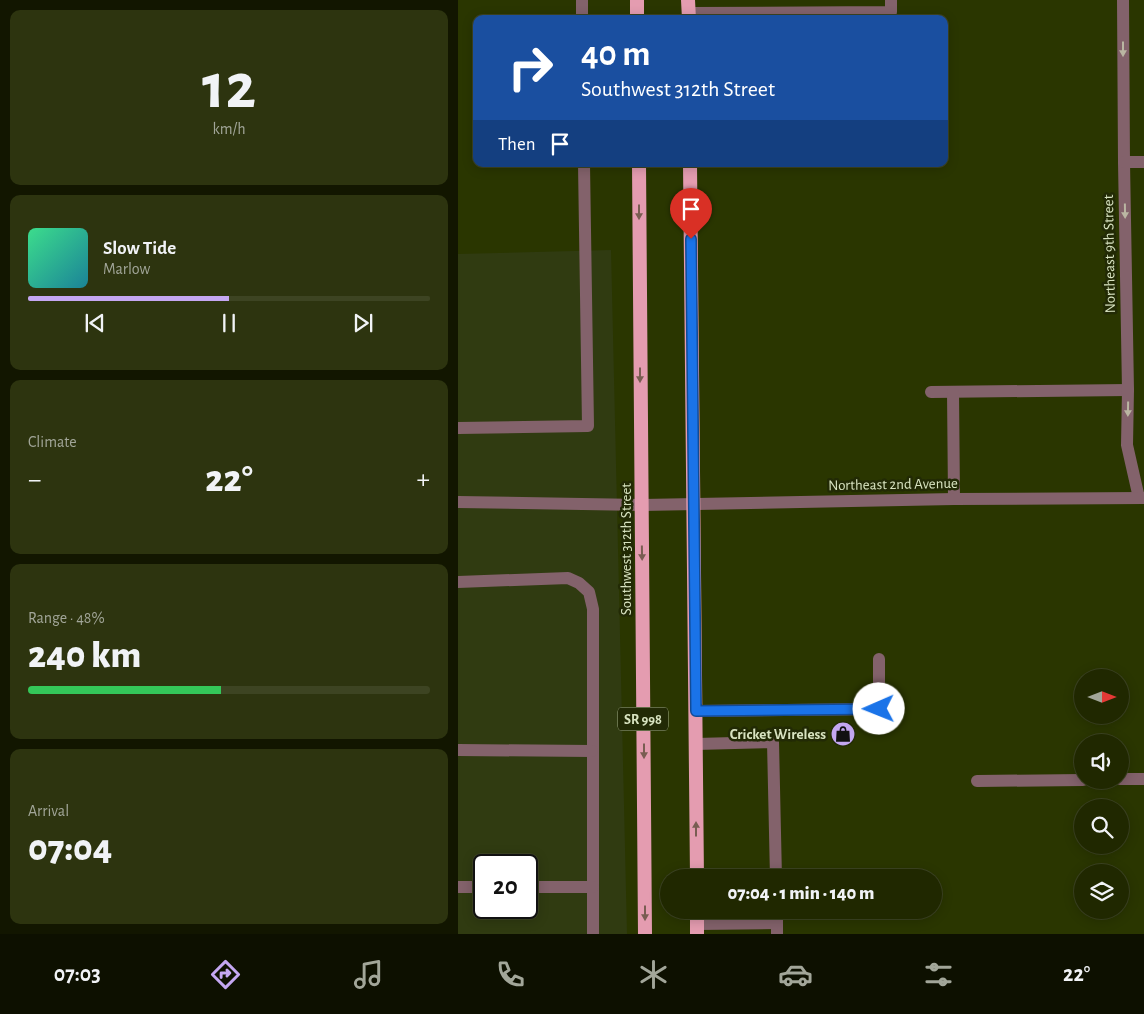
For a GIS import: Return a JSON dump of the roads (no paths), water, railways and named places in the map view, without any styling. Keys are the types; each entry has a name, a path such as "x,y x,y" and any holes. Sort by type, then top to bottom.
{"highway":[{"path":"637,0 637,15"},
{"name":"Southwest 312th Street","path":"639,167 645,934"},
{"path":"690,167 697,869"}],"street":[{"path":"582,0 582,15"},
{"path":"689,11 890,12 890,0"},
{"name":"Northeast 9th Street","path":"1122,0 1128,390 1127,445 1143,496"},
{"path":"1124,162 1144,162"},
{"path":"458,428 588,426 584,167"},
{"path":"931,392 1128,390"},
{"path":"953,392 954,499"},
{"name":"Northeast 2nd Avenue","path":"458,502 694,504 1143,496"},
{"path":"458,582 568,578 580,582 589,592 593,609 593,934"},
{"path":"696,711 879,709 879,659"},
{"path":"696,744 773,742 776,869"},
{"path":"458,750 592,751"},
{"path":"1129,779 1143,779"},
{"path":"977,780 1074,780"},
{"path":"458,887 473,887"},
{"path":"538,887 592,887"},
{"path":"697,929 777,929"}],"place":[{"name":"Cricket Wireless","path":"843,734"}]}
